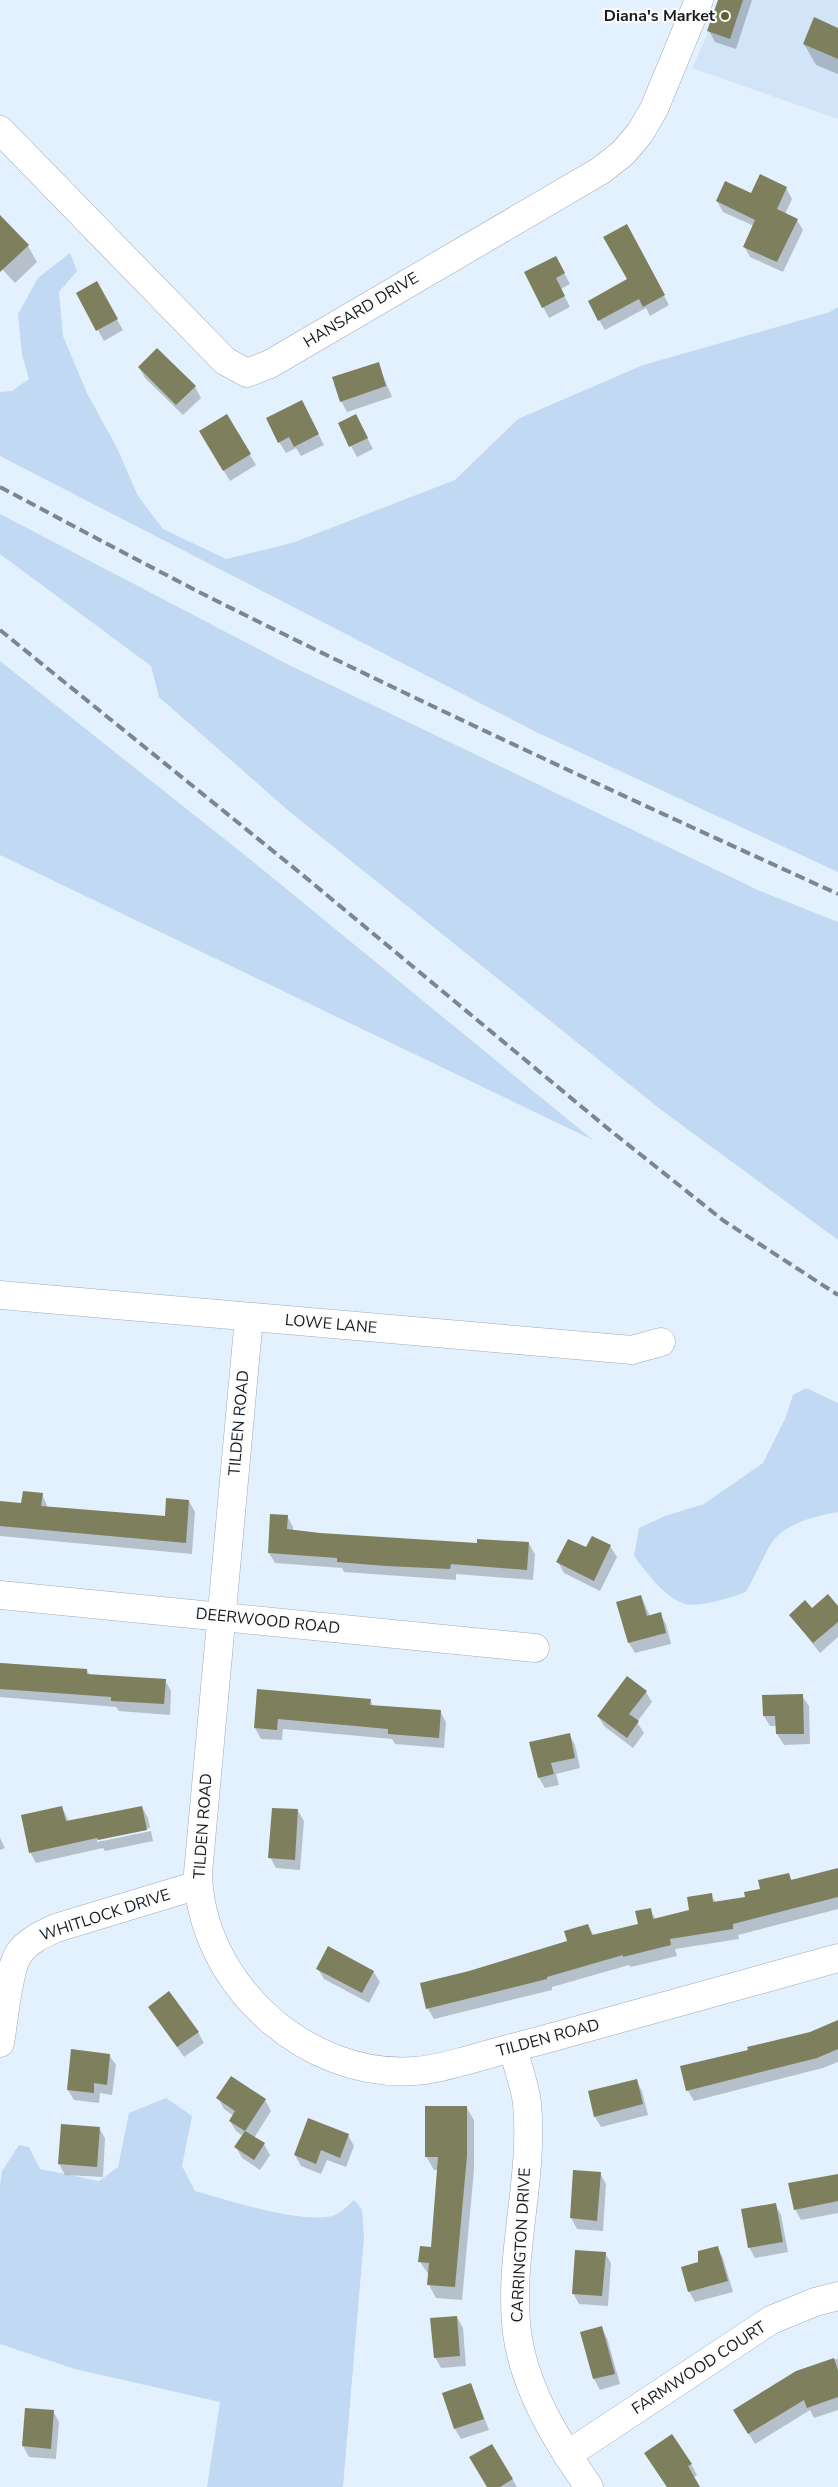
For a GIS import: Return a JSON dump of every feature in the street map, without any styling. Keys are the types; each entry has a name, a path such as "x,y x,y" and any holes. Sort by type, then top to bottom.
{"street":[{"name":"HANSARD DRIVE","path":"0,130 225,361 247,373 270,364 600,171 623,153 640,133 654,109 699,0"},
{"name":"LOWE LANE","path":"0,1295 632,1350 661,1342"},
{"name":"TILDEN ROAD","path":"249,1317 220,1616 198,1885 204,1916 218,1951 245,1996 275,2024 320,2051 349,2063 386,2070 415,2071 437,2068 512,2048 838,1958"},
{"name":"DEERWOOD ROAD","path":"0,1595 536,1648"},
{"name":"WHITLOCK DRIVE","path":"0,2043 13,1966 20,1952 33,1939 65,1925 198,1885"},
{"name":"CARRINGTON DRIVE","path":"512,2048 527,2101 528,2130 516,2290 516,2323 520,2352 530,2382 546,2419 589,2487"},
{"name":"FARMWOOD COURT","path":"567,2455 771,2320 815,2302 838,2296"}],"shaded area":[{"path":"723,0 838,0 838,119 692,68"},
{"path":"70,253 77,271 59,292 63,336 87,393 117,448 138,496 163,529 226,559 292,543 455,480 518,419 643,365 830,312 838,307 838,872 536,732 0,456 0,392 12,391 29,379 22,355 18,314 38,278"},
{"path":"0,514 289,665 760,891 838,922 838,1240 660,1109 290,812 159,697 151,666 0,554"},
{"path":"0,661 251,860 593,1140 0,855"},
{"path":"806,1388 838,1403 838,1512 802,1521 783,1531 769,1547 746,1592 697,1605 685,1604 670,1596 656,1584 634,1556 639,1528 665,1516 704,1504 763,1463 785,1419 793,1395"},
{"path":"166,2098 192,2116 182,2166 195,2191 286,2215 322,2217 335,2215 354,2200 362,2209 364,2237 343,2487 207,2487 220,2402 75,2369 0,2344 0,2187 2,2171 19,2145 29,2147 40,2169 99,2181 118,2167 129,2113"}],"building":[{"name":"Diana's Market","path":"718,0 743,0 730,39 707,31"},
{"path":"814,17 838,28 838,59 803,44"},
{"path":"760,174 787,187 777,209 798,219 777,262 743,247 755,220 716,201 725,181 751,193"},
{"path":"0,215 29,245 0,272"},
{"path":"627,224 665,295 643,307 639,299 598,321 588,301 627,279 603,237"},
{"path":"556,256 565,273 556,278 565,296 542,308 524,272"},
{"path":"97,281 118,319 96,331 76,293"},
{"path":"157,348 196,386 176,405 138,367"},
{"path":"379,362 386,386 340,402 332,377"},
{"path":"302,400 319,434 294,447 289,437 278,443 266,418"},
{"path":"227,414 251,454 223,471 199,431"},
{"path":"356,414 368,438 349,447 338,423"},
{"path":"23,1491 43,1493 41,1506 165,1516 166,1498 189,1500 186,1543 0,1526 0,1501 21,1503"},
{"path":"270,1514 288,1515 287,1529 320,1533 477,1543 477,1539 529,1542 527,1570 451,1564 450,1569 386,1566 337,1562 337,1558 268,1553"},
{"path":"592,1536 611,1545 594,1581 556,1562 568,1539 586,1547"},
{"path":"828,1594 838,1606 838,1622 813,1643 789,1615 805,1600 812,1608"},
{"path":"641,1595 647,1616 661,1612 666,1633 628,1643 616,1602"},
{"path":"0,1663 87,1669 87,1674 166,1679 164,1704 111,1701 111,1697 0,1689"},
{"path":"627,1676 647,1691 629,1714 639,1721 627,1738 597,1716"},
{"path":"257,1689 371,1699 370,1705 441,1710 439,1738 388,1734 388,1729 278,1719 277,1730 254,1728"},
{"path":"803,1694 804,1734 776,1734 775,1716 763,1716 762,1695"},
{"path":"570,1733 575,1758 551,1763 554,1774 538,1778 529,1742"},
{"path":"62,1806 66,1821 142,1806 147,1830 98,1840 97,1838 29,1853 21,1815"},
{"path":"272,1808 298,1809 295,1860 268,1858"},
{"path":"838,1868 838,1897 733,1924 733,1929 670,1939 671,1945 623,1957 623,1955 547,1977 547,1979 426,2009 420,1983 469,1971 567,1941 564,1931 588,1924 592,1935 638,1924 635,1911 651,1908 653,1919 689,1910 687,1897 712,1893 713,1902 745,1897 744,1892 760,1889 758,1880 789,1873 791,1880"},
{"path":"328,1946 374,1971 362,1993 316,1969"},
{"path":"169,1991 199,2032 177,2047 148,2007"},
{"path":"838,2020 838,2049 817,2058 686,2091 680,2066 748,2050 747,2047 810,2032"},
{"path":"71,2049 110,2054 107,2085 94,2083 94,2093 67,2090"},
{"path":"231,2076 266,2099 245,2131 229,2121 235,2111 216,2098"},
{"path":"637,2079 643,2104 594,2117 588,2091"},
{"path":"425,2106 467,2106 467,2156 455,2287 427,2285 429,2263 418,2262 420,2246 431,2247 438,2157 425,2157"},
{"path":"308,2118 349,2134 340,2158 321,2150 316,2164 294,2155"},
{"path":"61,2124 100,2127 97,2167 58,2164"},
{"path":"245,2131 265,2143 254,2160 234,2147"},
{"path":"573,2170 601,2172 597,2221 570,2218"},
{"path":"838,2174 838,2201 794,2210 788,2183"},
{"path":"776,2203 783,2242 748,2248 741,2209"},
{"path":"718,2246 728,2281 688,2292 681,2267 698,2262 698,2251"},
{"path":"575,2250 606,2252 602,2296 572,2294"},
{"path":"457,2316 460,2356 434,2358 430,2318"},
{"path":"602,2326 615,2374 593,2379 580,2332"},
{"path":"834,2358 838,2371 838,2397 807,2408 804,2400 748,2434 733,2410 796,2371"},
{"path":"471,2383 484,2419 454,2429 442,2393"},
{"path":"25,2408 54,2410 51,2449 22,2446"},
{"path":"672,2434 692,2464 688,2466 700,2487 667,2487 644,2453"},
{"path":"492,2444 513,2479 500,2487 487,2487 469,2457"}],"railway":[{"path":"0,487 203,594 360,672 838,894"},
{"path":"0,630 299,872 606,1127 724,1221 838,1295"}],"place":[{"name":"Diana's Market","path":"725,16"}]}
